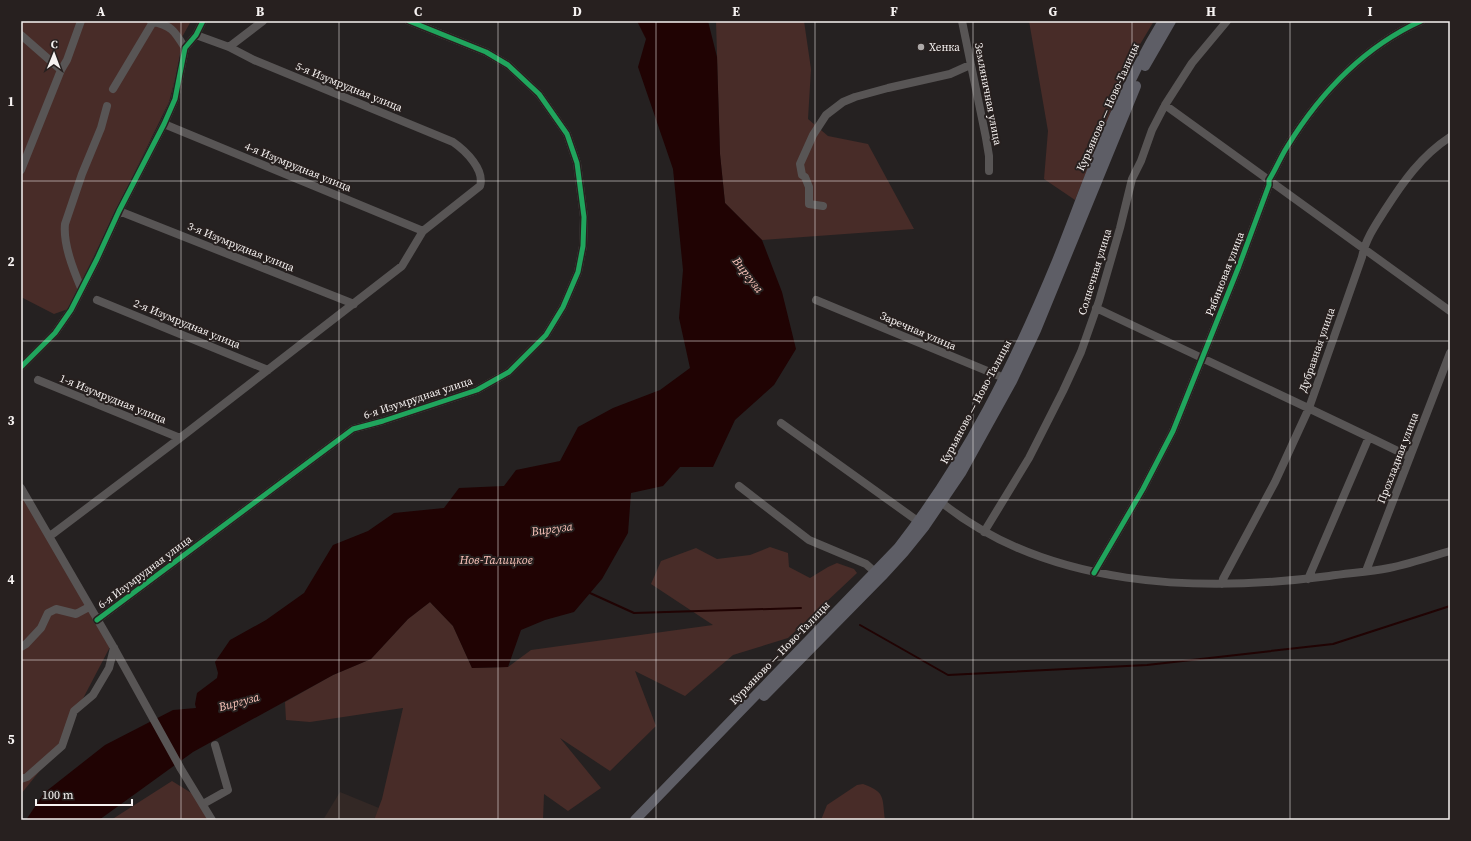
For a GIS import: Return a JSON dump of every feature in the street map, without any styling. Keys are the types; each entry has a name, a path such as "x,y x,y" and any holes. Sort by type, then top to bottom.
{"main road":[{"name":"Курьяново — Ново-Талицы","path":"644,820 882,576 924,526 961,473 984,432 1008,380 1121,102 1147,47 1163,21"},
{"name":"Курьяново — Ново-Талицы","path":"635,820 898,548 919,522 954,469 1008,380 1045,309 1131,98 1151,55 1171,21"}],"street":[{"path":"22,167 61,70 68,60 81,21"},
{"path":"113,89 152,21 165,24 174,30 185,48"},
{"path":"21,367 55,333 70,310 97,259 119,211 164,124 175,99 185,48 196,34 203,21"},
{"path":"229,47 263,21"},
{"name":"6-я Изумрудная улица","path":"97,620 353,429 477,390 509,372 546,336 563,307 578,272 583,246 584,217 577,163 567,134 539,94 508,65 486,52 409,21"},
{"name":"Земляничная улица","path":"962,21 988,150 989,171"},
{"name":"Солнечная улица","path":"984,532 1029,458 1064,391 1081,352 1120,228 1132,179 1141,161 1152,130 1165,105 1192,63 1227,21"},
{"name":"Рябиновая улица","path":"1094,573 1174,431 1269,185 1269,180 1286,148 1302,124 1334,83 1376,46 1402,30 1421,21"},
{"name":"5-я Изумрудная улица","path":"196,34 229,47 254,60 453,142 465,151 481,175 482,180 480,186 423,231"},
{"path":"21,35 61,70"},
{"path":"823,206 809,204 809,187 805,177 802,174 800,164 814,135 826,115 843,102 855,97 950,74 970,65"},
{"path":"1165,105 1450,311"},
{"path":"81,288 72,266 64,232 65,224 82,174 101,128 107,106"},
{"name":"4-я Изумрудная улица","path":"164,124 423,231"},
{"name":"Дубравная улица","path":"1222,584 1223,579 1275,482 1309,408 1362,257 1363,248 1381,215 1408,176 1428,153 1450,137"},
{"name":"3-я Изумрудная улица","path":"119,211 354,304"},
{"path":"50,536 180,438 402,266 423,231"},
{"name":"2-я Изумрудная улица","path":"97,300 268,370"},
{"name":"Заречная улица","path":"816,300 1008,380"},
{"path":"1096,308 1410,457"},
{"name":"Прохладная улица","path":"1366,571 1450,353"},
{"name":"1-я Изумрудная улица","path":"38,380 180,438"},
{"path":"781,423 919,522"},
{"path":"1308,579 1369,437"},
{"path":"739,486 809,540 866,564 875,572"},
{"path":"22,493 50,536 181,769 212,820"},
{"path":"941,502 959,517 984,532 1034,554 1094,573 1153,581 1222,584 1264,583 1308,579 1388,568 1450,551"},
{"path":"21,647 26,644 41,628 48,614 52,611 56,609 76,614 89,607"},
{"path":"21,779 27,777 62,746 74,711 93,695 109,668 114,648"},
{"path":"203,804 228,790 215,745"}],"shaded area":[{"path":"21,21 191,21 181,39 180,60 169,102 68,309 54,314 21,297"},
{"path":"716,21 804,21 811,69 808,119 828,136 868,144 914,229 762,240 725,203 720,154"},
{"path":"1029,21 1154,21 1133,56 1075,200 1044,179 1048,131"},
{"path":"21,493 111,645 55,752 21,794"},
{"path":"770,547 788,553 789,567 810,578 837,563 854,569 857,573 788,638 733,655 685,696 635,671 656,726 610,771 560,738 601,788 568,811 544,794 543,820 374,820 382,799 403,708 310,722 286,720 285,702 333,675 371,659 408,619 430,602 453,626 472,668 508,667 531,650 713,625 651,584 661,561 696,548 717,559 750,555"},
{"path":"172,781 193,794 208,820 111,820"},
{"path":"863,784 876,790 882,797 885,820 821,820 827,805 857,785"},
{"path":"340,792 379,808 374,820 323,820"}],"water":[{"name":"Нов-Талицкое","path":"637,21 708,21 717,57 720,154 725,203 762,240 782,292 796,349 774,385 735,420 713,467 680,467 663,486 631,493 628,533 602,579 574,612 545,620 521,630 508,667 472,668 453,626 430,602 408,619 371,659 333,675 193,752 99,820 26,820 44,793 105,745 173,710 196,708 195,704 197,693 217,678 218,673 215,662 230,640 266,620 304,593 333,545 368,531 394,513 444,508 459,488 504,486 516,470 560,461 578,427 613,408 660,390 690,368 679,318 683,270 673,169 638,67 646,39"}],"waterway":[{"path":"590,592 634,613 801,608"},
{"path":"860,625 948,675 1147,665 1333,644 1450,606"}],"cycle path":[{"path":"21,367 55,333 71,310 119,211 164,124 175,99 185,48 196,35 203,21"},
{"path":"97,620 353,429 383,421 477,390 509,372 546,335 563,307 578,272 583,246 584,217 577,163 567,134 539,94 508,65 486,52 409,21"},
{"path":"1094,573 1143,489 1173,431 1239,266 1269,185 1269,180 1285,151 1314,108 1344,74 1361,58 1380,44 1421,21"}],"place":[{"name":"Хенка","path":"921,47"}],"water label":[{"name":"Виргуза","path":"748,275"},
{"name":"Виргуза","path":"552,529"},
{"name":"Виргуза","path":"239,702"}]}
